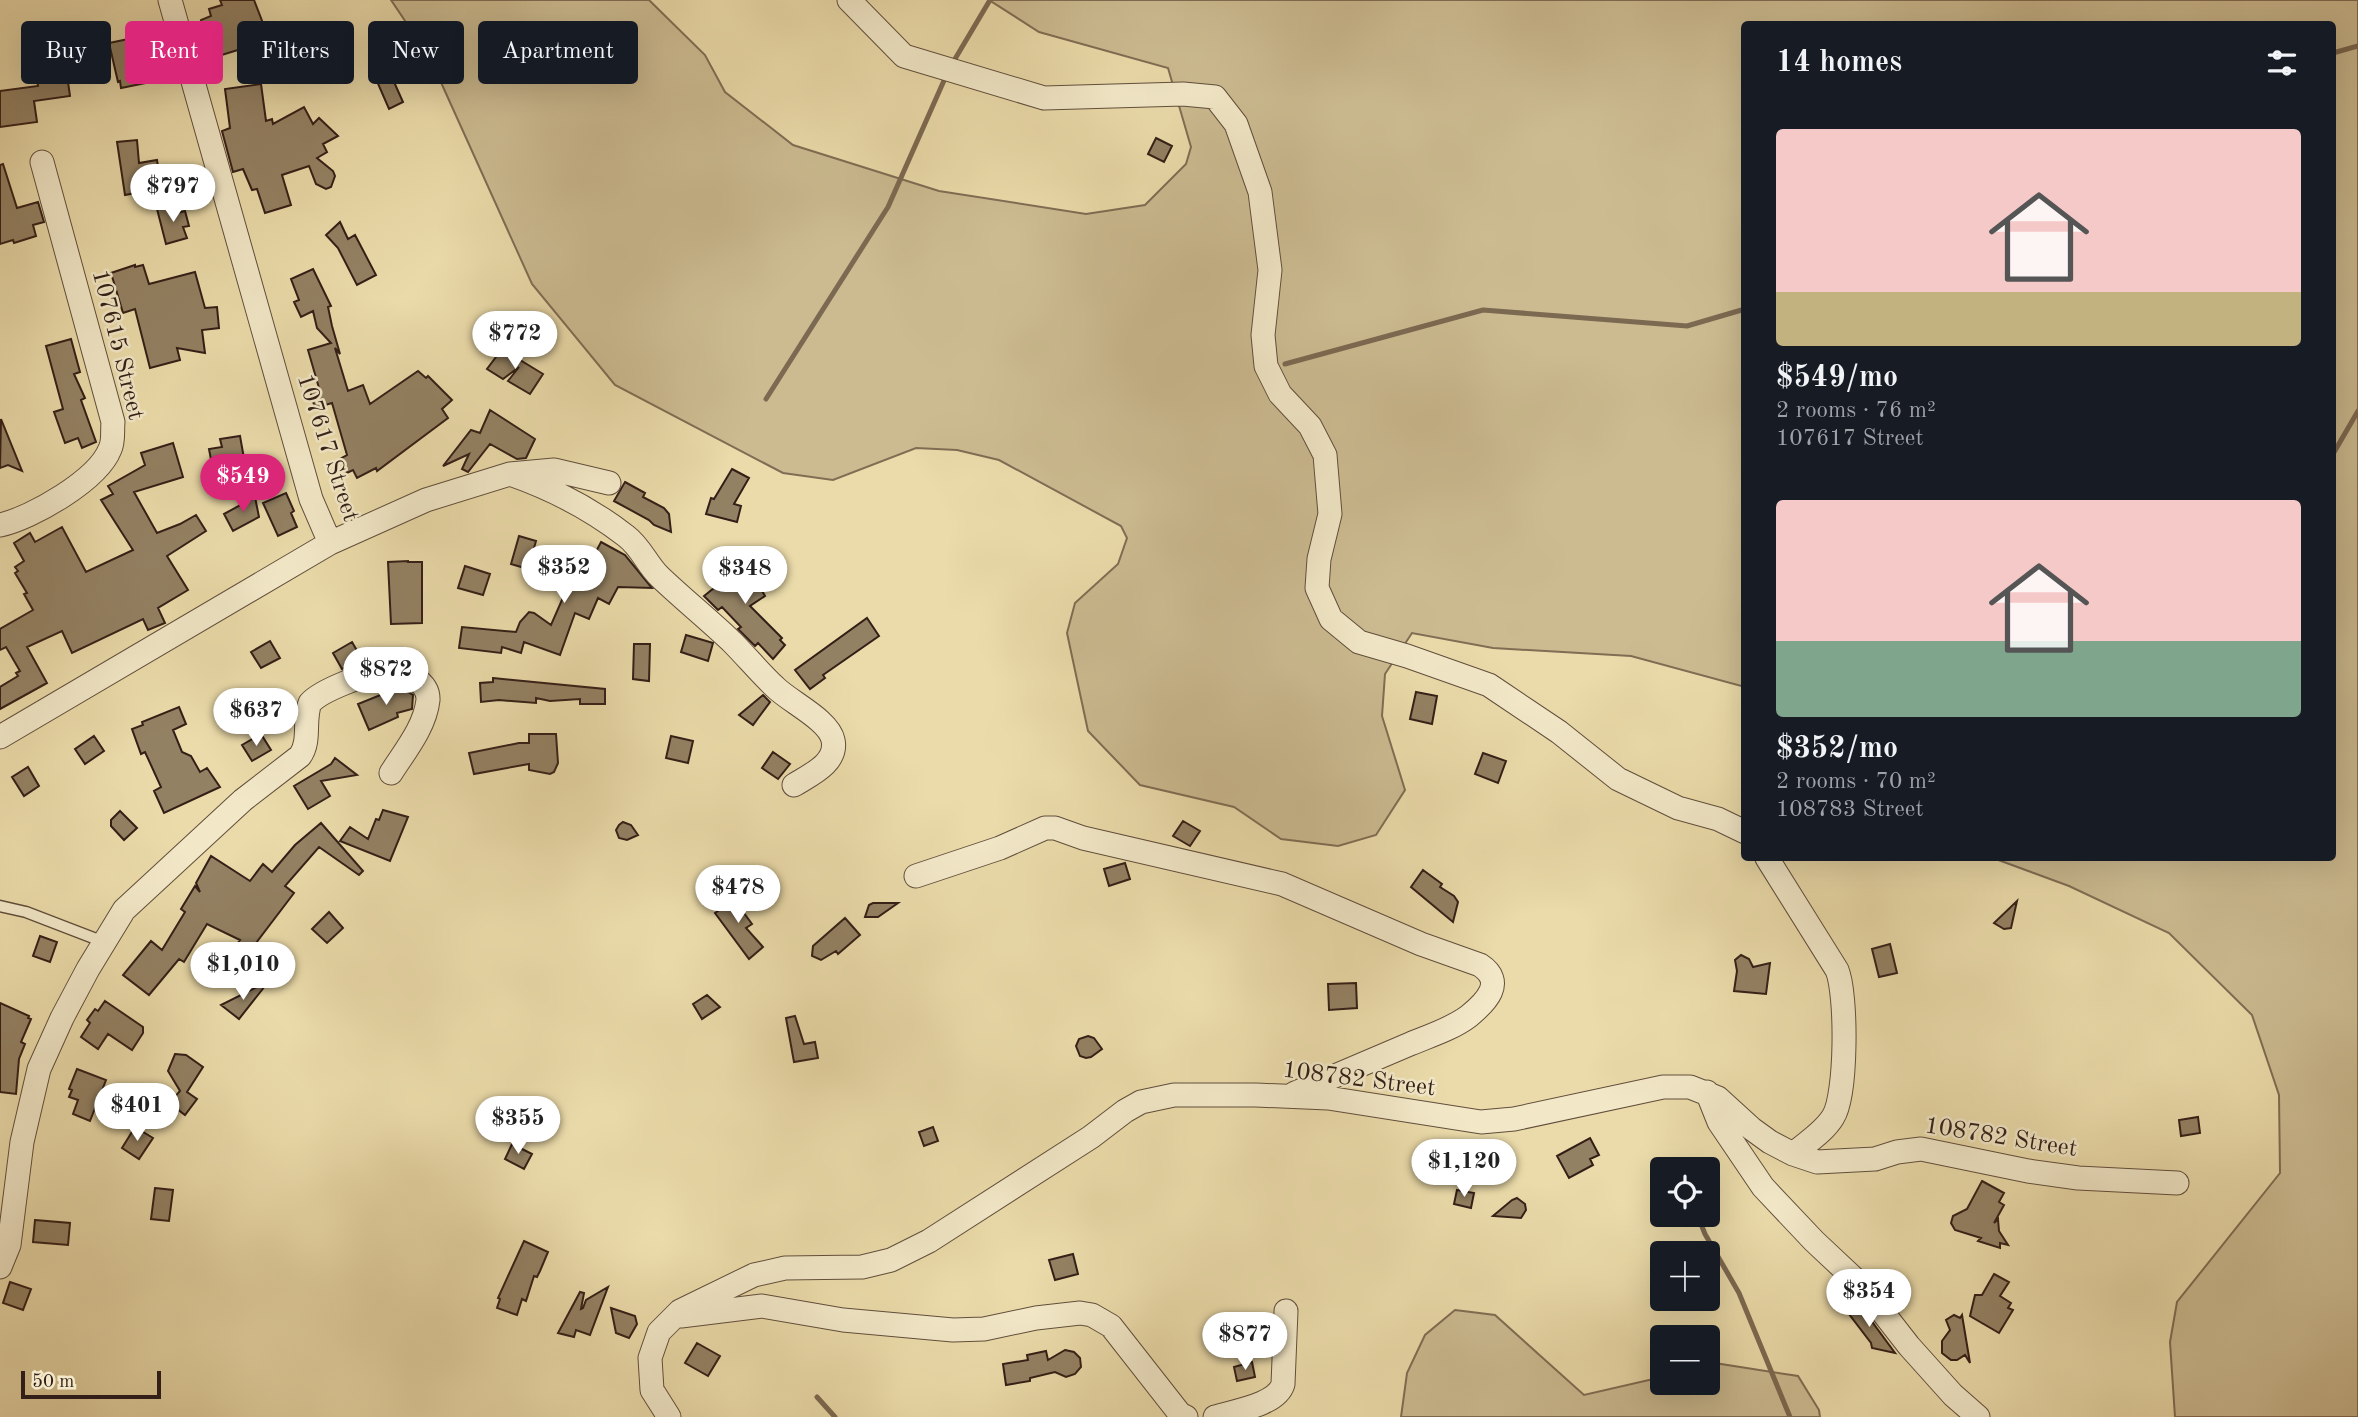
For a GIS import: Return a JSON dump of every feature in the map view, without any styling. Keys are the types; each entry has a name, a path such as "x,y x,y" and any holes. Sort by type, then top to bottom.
{"street":[{"name":"107617 Street","path":"0,737 330,542 311,499 170,0"},
{"path":"849,0 904,56 1044,98 1183,94 1215,97 1236,124 1261,192 1269,270 1263,335 1266,366 1280,394 1310,426 1325,456 1329,514 1319,559 1317,588 1331,619 1359,642 1489,685 1559,732 1619,779 1678,808 1717,819 1741,830"},
{"name":"107615 Street","path":"0,525 19,521 61,497 103,463 112,446 113,422 43,162"},
{"path":"330,542 426,500 510,474 554,470 609,483"},
{"path":"510,474 552,489 628,537 658,575 713,624 777,689 827,728 833,739 832,755 824,765 794,785"},
{"path":"0,1267 9,1245 22,1142 39,1069 62,1017 124,910 243,800 302,753 306,746 305,721 308,708 319,695 335,686 388,670 401,672 420,681 428,699 422,724 391,773"},
{"path":"916,876 1000,848 1037,830 1055,828 1083,838 1282,884 1421,944 1480,965 1492,977 1491,991 1468,1017 1289,1096"},
{"path":"1769,861 1837,970 1844,1002 1843,1059 1836,1111 1825,1128 1793,1154"},
{"name":"108782 Street","path":"669,1417 652,1390 650,1358 659,1332 680,1311 754,1275 785,1268 862,1267 891,1260 929,1241 1091,1137 1125,1111 1141,1102 1174,1095 1328,1098 1481,1122 1514,1119 1662,1087 1690,1087 1718,1098 1752,1129 1793,1154 1817,1162 1875,1159 1897,1152 1922,1149 2028,1171 2078,1178 2177,1183"},
{"path":"1707,1092 1719,1122 1763,1186 1814,1241 1863,1287 1909,1346 1978,1417"},
{"path":"675,1317 762,1306 843,1320 953,1330 984,1329 1080,1312 1092,1315 1111,1326 1155,1384 1180,1414 1186,1417"},
{"path":"1215,1417 1269,1400 1279,1394 1283,1384 1286,1311"}],"lane":[{"path":"0,906 26,912 104,942"}],"shaded area":[{"path":"391,0 649,0 705,55 725,92 793,145 939,191 1086,214 1145,205 1186,164 1191,147 1168,68 1039,32 989,0 2358,0 2358,1417 2175,1417 2170,1342 2177,1302 2280,1173 2279,1095 2252,1015 2169,933 2069,886 2001,861 2336,861 2336,21 1741,21 1741,686 1631,656 1493,648 1412,633 1385,674 1382,716 1405,790 1376,835 1338,846 1281,839 1234,807 1140,785 1088,731 1067,633 1075,603 1118,564 1127,538 1121,526 999,460 957,450 916,448 833,480 783,473 615,385 532,284 442,84 464,84 464,21 405,21"},
{"path":"1455,1310 1495,1315 1584,1395 1650,1380 1650,1395 1720,1395 1720,1364 1798,1376 1819,1410 1820,1417 1401,1417 1407,1373 1425,1335"}],"building":[{"path":"220,0 254,0 262,21 237,21 237,50 223,55 223,21 201,20 211,16 209,9 222,5"},
{"path":"125,40 125,84 141,84 121,88 111,43"},
{"path":"68,84 70,96 34,101 37,122 0,127 0,91"},
{"path":"261,84 266,121 272,119 273,124 304,107 313,124 319,118 338,136 323,144 327,152 317,158 333,171 335,176 331,187 326,189 316,184 309,166 282,175 291,205 265,213 257,189 252,190 243,169 233,172 222,131 230,128 225,89"},
{"path":"378,84 395,84 403,102 389,109"},
{"path":"1156,138 1172,146 1164,162 1148,154"},
{"path":"137,140 139,163 157,160 162,192 146,194 146,191 125,195 117,142"},
{"path":"3,164 17,208 38,202 44,222 33,225 36,236 0,244 0,165"},
{"path":"174,204 177,213 185,211 189,226 183,227 187,238 166,244 157,209"},
{"path":"340,222 348,239 355,235 376,275 357,285 338,248 326,235"},
{"path":"143,265 149,284 195,272 205,308 217,307 219,328 202,330 205,353 177,348 180,360 150,368 135,309 123,313 111,273"},
{"path":"313,269 331,306 328,307 340,354 335,348 348,391 363,385 370,404 418,371 426,378 428,376 452,400 442,409 448,418 377,471 376,468 357,478 353,470 347,473 340,459 347,455 332,403 315,408 310,391 319,388 308,350 331,343 317,328 313,311 301,317 294,302 299,300 291,279"},
{"path":"71,339 80,372 74,374 85,398 81,400 96,442 82,448 78,438 65,443 54,412 63,409 46,346"},
{"path":"502,349 543,374 530,394 508,381 519,367 503,379 487,369"},
{"path":"490,410 535,439 526,458 517,459 490,444 468,472 462,469 469,454 443,466 471,430 480,433"},
{"path":"1,419 22,471 8,465 0,468"},
{"path":"240,436 248,481 228,484 225,467 213,470 209,449 222,447 220,439"},
{"path":"173,443 183,477 134,492 157,533 196,515 206,531 167,556 188,590 158,608 165,623 148,630 143,619 72,653 62,631 27,647 47,683 0,709 0,687 18,676 16,673 20,671 6,647 0,650 0,629 33,610 15,573 18,571 15,567 24,561 14,543 30,533 35,542 62,527 86,572 133,550 101,500 113,494 108,486 145,465 141,453"},
{"path":"732,469 749,478 734,504 741,506 737,522 706,514 711,498 714,499"},
{"path":"625,482 645,493 643,497 664,508 669,514 671,532 614,501"},
{"path":"286,493 297,527 278,536 263,503"},
{"path":"255,497 259,517 233,531 224,514"},
{"path":"519,536 536,541 528,569 511,564"},
{"path":"601,542 625,555 652,588 618,587 609,604 598,598 589,619 575,613 560,655 524,642 521,653 502,647 501,653 459,648 462,627 516,632 529,612 551,625 569,584 563,581 572,563 576,566 579,560 589,565"},
{"path":"740,553 765,596 750,606 782,638 780,640 785,645 773,659 758,643 755,646 738,629 741,627 722,607 718,610 704,596 735,571 728,561"},
{"path":"388,562 422,562 422,623 391,624"},
{"path":"465,566 490,574 483,595 458,588"},
{"path":"867,618 879,636 823,675 825,678 810,689 795,670"},
{"path":"686,635 713,643 708,661 681,652"},
{"path":"270,641 280,658 261,668 251,652"},
{"path":"352,642 363,661 342,669 333,653"},
{"path":"634,644 650,644 649,681 633,679"},
{"path":"493,678 605,689 605,704 580,704 580,699 550,701 536,698 536,703 499,700 481,702 480,683 493,682"},
{"path":"400,687 413,695 412,709 397,713 398,717 369,730 358,704"},
{"path":"1416,692 1437,696 1432,724 1410,719"},
{"path":"763,695 770,702 753,725 739,715"},
{"path":"179,707 186,724 173,730 182,752 191,756 200,772 207,768 220,787 164,813 154,791 161,787 145,752 141,754 132,729 143,725 142,722"},
{"path":"261,734 271,750 252,761 242,745"},
{"path":"529,734 556,734 558,763 554,772 550,774 529,770 529,764 474,774 469,753 529,743"},
{"path":"94,736 104,751 85,764 75,749"},
{"path":"671,736 693,741 688,763 666,758"},
{"path":"773,752 790,764 778,779 762,768"},
{"path":"1483,753 1506,761 1498,783 1475,774"},
{"path":"335,758 357,775 321,781 330,796 308,809 294,786 331,764"},
{"path":"28,767 39,786 24,796 12,777"},
{"path":"383,810 408,817 390,861 340,841 350,827 368,839"},
{"path":"120,811 137,828 124,840 111,826 111,820"},
{"path":"1183,821 1200,831 1190,846 1173,836"},
{"path":"623,822 631,825 638,835 627,840 619,838 616,830"},
{"path":"321,823 363,871 359,875 319,847 285,886 294,893 243,960 232,951 240,940 207,924 184,962 179,959 149,995 123,975 151,941 162,950 185,912 181,909 195,886 200,892 196,883 211,856 250,881 263,864 272,872 295,845"},
{"path":"1125,863 1130,879 1109,886 1104,869"},
{"path":"1423,870 1442,884 1440,887 1458,902 1453,922 1411,887"},
{"path":"729,893 752,924 746,928 763,947 749,959 715,913 721,909 716,902"},
{"path":"2017,901 2011,928 2004,929 1994,923"},
{"path":"898,903 878,917 865,917 869,905"},
{"path":"329,912 343,928 327,943 312,929"},
{"path":"845,918 860,935 838,954 836,951 821,960 812,956 813,946"},
{"path":"40,936 57,942 50,962 33,956"},
{"path":"1890,944 1897,973 1879,977 1872,949"},
{"path":"1741,955 1749,959 1753,967 1770,963 1766,994 1734,991 1737,971 1735,960"},
{"path":"269,981 239,1019 221,1005"},
{"path":"1356,983 1357,1008 1329,1010 1328,984"},
{"path":"707,995 720,1007 702,1019 693,1004"},
{"path":"105,1001 143,1027 143,1033 132,1050 108,1034 98,1049 81,1037 90,1023 87,1020"},
{"path":"0,1003 31,1019 21,1042 25,1044 19,1059 16,1094 0,1092"},
{"path":"795,1016 804,1044 815,1042 818,1058 794,1062 786,1018"},
{"path":"1088,1036 1094,1038 1102,1049 1086,1058 1080,1056 1076,1046 1079,1039"},
{"path":"175,1054 186,1055 203,1067 187,1092 197,1099 185,1115 172,1105 175,1101 172,1100 180,1091 168,1071"},
{"path":"77,1069 106,1080 90,1121 73,1114 78,1100 69,1097 72,1090 69,1089"},
{"path":"2198,1117 2200,1133 2181,1136 2179,1120"},
{"path":"135,1127 153,1138 139,1159 122,1148"},
{"path":"933,1127 938,1141 924,1146 919,1132"},
{"path":"1590,1138 1599,1155 1590,1159 1593,1165 1569,1178 1557,1156"},
{"path":"512,1144 532,1154 524,1169 505,1159"},
{"path":"1982,1181 2004,1193 1999,1202 2004,1205 1994,1223 1998,1219 1999,1231 2008,1245 2000,1243 2000,1248 1978,1241 1981,1238 1955,1230 1951,1223 1953,1216 1967,1209"},
{"path":"155,1188 173,1190 169,1221 151,1219"},
{"path":"1457,1190 1474,1193 1471,1208 1454,1204"},
{"path":"1517,1198 1525,1204 1526,1210 1521,1218 1493,1216 1512,1200"},
{"path":"35,1220 70,1223 68,1245 33,1242"},
{"path":"524,1241 548,1252 537,1277 534,1276 526,1301 522,1299 517,1315 497,1308 498,1298"},
{"path":"1073,1254 1078,1274 1055,1280 1049,1260"},
{"path":"1994,1274 2009,1282 2000,1296 2011,1303 2008,1308 2013,1310 1999,1333 1970,1316 1975,1295 1982,1295"},
{"path":"10,1282 31,1289 23,1310 3,1303"},
{"path":"608,1287 590,1335 576,1330 574,1337 558,1333 580,1292 584,1293 581,1309 586,1300"},
{"path":"1854,1304 1859,1304 1895,1353 1872,1348 1849,1314 1848,1310"},
{"path":"611,1308 635,1316 637,1324 629,1338 616,1333"},
{"path":"1954,1315 1960,1318 1962,1315 1970,1363 1965,1355 1951,1360 1942,1353 1942,1341 1950,1330 1946,1320"},
{"path":"697,1343 720,1356 708,1376 685,1363"},
{"path":"1065,1350 1074,1352 1080,1358 1081,1367 1075,1374 1066,1377 1055,1372 1030,1378 1030,1381 1006,1385 1003,1364 1028,1360 1027,1355 1046,1351 1048,1360"},
{"path":"1252,1362 1255,1377 1237,1381 1234,1367"}],"waterway":[{"path":"952,64 990,0"},
{"path":"2336,52 2358,46"},
{"path":"766,399 888,207 946,76"},
{"path":"1285,364 1483,310 1687,326 1741,310"},
{"path":"2336,449 2358,411"},
{"path":"1702,1227 1739,1293 1790,1417"},
{"path":"817,1397 835,1417"}]}
